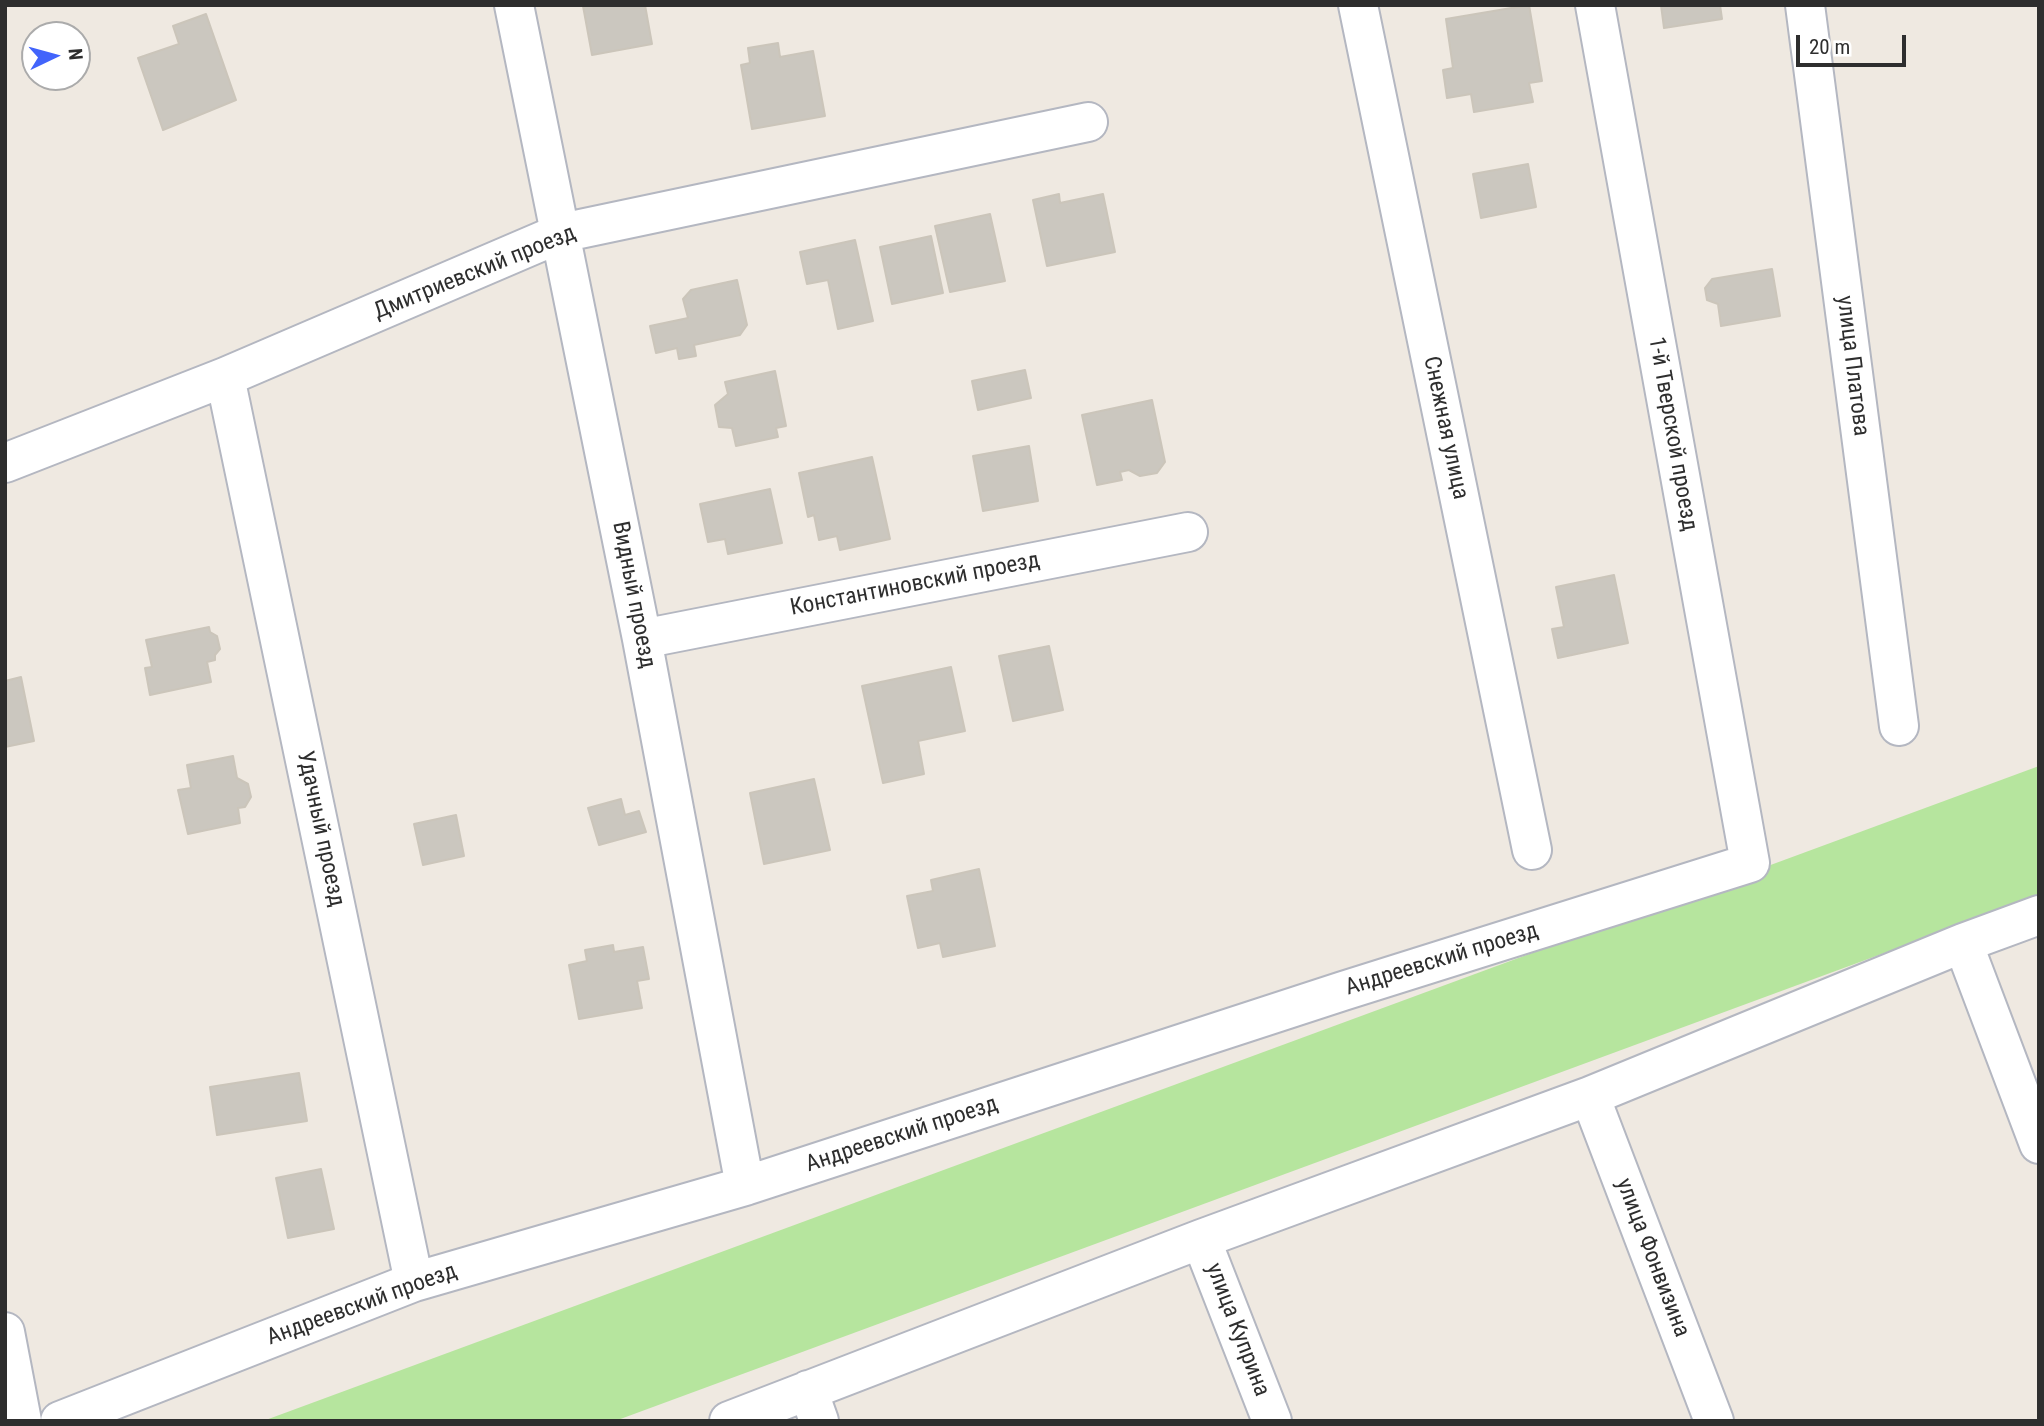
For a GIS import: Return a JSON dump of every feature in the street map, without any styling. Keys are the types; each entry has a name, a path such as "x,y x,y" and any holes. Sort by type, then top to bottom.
{"street":[{"name":"Видный проезд","path":"514,5 642,639 745,1186"},
{"name":"Снежная улица","path":"1358,5 1532,850"},
{"name":"1-й Тверской проезд","path":"1595,5 1750,863"},
{"name":"улица Платова","path":"1805,5 1899,726"},
{"name":"Дмитриевский проезд","path":"5,463 225,377 561,233 1088,122"},
{"name":"Удачный проезд","path":"225,377 414,1282"},
{"name":"Константиновский проезд","path":"642,639 1188,532"},
{"name":"Андреевский проезд","path":"60,1421 414,1282 745,1186 1343,991 1750,863"},
{"path":"729,1421 814,1406 1202,1239 1590,1096 1963,943 2039,915"},
{"path":"1963,943 2039,1144"},
{"name":"улица Фонвизина","path":"1590,1096 1714,1421"},
{"name":"улица Куприна","path":"1202,1239 1272,1421"},
{"path":"5,1332 22,1421"}],"green space":[{"path":"2039,766 2039,896 615,1421 263,1421"}],"building":[{"path":"645,5 652,44 592,55 583,6"},
{"path":"1529,5 1542,81 1529,83 1533,102 1474,112 1471,94 1447,98 1443,70 1453,68 1446,19"},
{"path":"1661,5 1720,5 1722,19 1664,28"},
{"path":"206,14 236,100 163,130 138,58 179,44 173,26"},
{"path":"778,43 780,57 813,51 825,116 752,129 741,65 750,63 748,48"},
{"path":"1528,164 1536,207 1481,218 1473,174"},
{"path":"1059,194 1060,203 1103,194 1115,252 1047,266 1033,200"},
{"path":"990,214 1005,281 950,292 935,226"},
{"path":"931,236 943,293 892,304 880,247"},
{"path":"855,240 873,321 838,329 828,280 807,284 800,252"},
{"path":"1772,269 1780,316 1721,326 1718,304 1707,300 1705,288 1712,279"},
{"path":"737,280 747,325 740,335 694,345 696,356 679,359 677,348 656,353 650,326 688,318 683,299 691,290"},
{"path":"1025,370 1031,398 978,410 972,381"},
{"path":"775,371 786,426 776,428 778,437 736,446 732,428 719,427 715,405 728,394 725,382"},
{"path":"1152,400 1165,462 1157,473 1140,476 1129,470 1120,472 1122,480 1097,485 1082,415"},
{"path":"1029,446 1038,501 983,511 973,456"},
{"path":"872,457 890,539 840,550 837,536 819,540 814,515 808,517 799,473"},
{"path":"770,489 782,543 728,554 725,539 708,542 700,504"},
{"path":"1614,575 1628,643 1558,658 1552,629 1564,627 1556,587"},
{"path":"209,627 210,632 217,636 220,649 215,660 207,662 211,682 150,695 145,668 152,667 146,640"},
{"path":"1049,646 1063,710 1013,721 999,656"},
{"path":"951,667 965,731 918,741 924,774 883,783 862,686"},
{"path":"21,677 34,741 5,747 5,681"},
{"path":"233,756 237,778 248,784 251,797 245,807 238,808 240,823 188,834 178,790 191,788 187,765"},
{"path":"814,779 830,850 764,864 750,793"},
{"path":"621,799 625,815 639,811 646,832 599,845 588,808"},
{"path":"456,815 464,856 423,865 414,824"},
{"path":"979,869 995,946 943,957 940,943 918,948 907,896 933,891 931,880"},
{"path":"613,945 614,952 643,947 649,979 637,981 642,1008 579,1019 569,965 587,961 585,950"},
{"path":"299,1073 307,1121 217,1135 210,1087"},
{"path":"321,1169 334,1229 288,1238 276,1178"}]}
